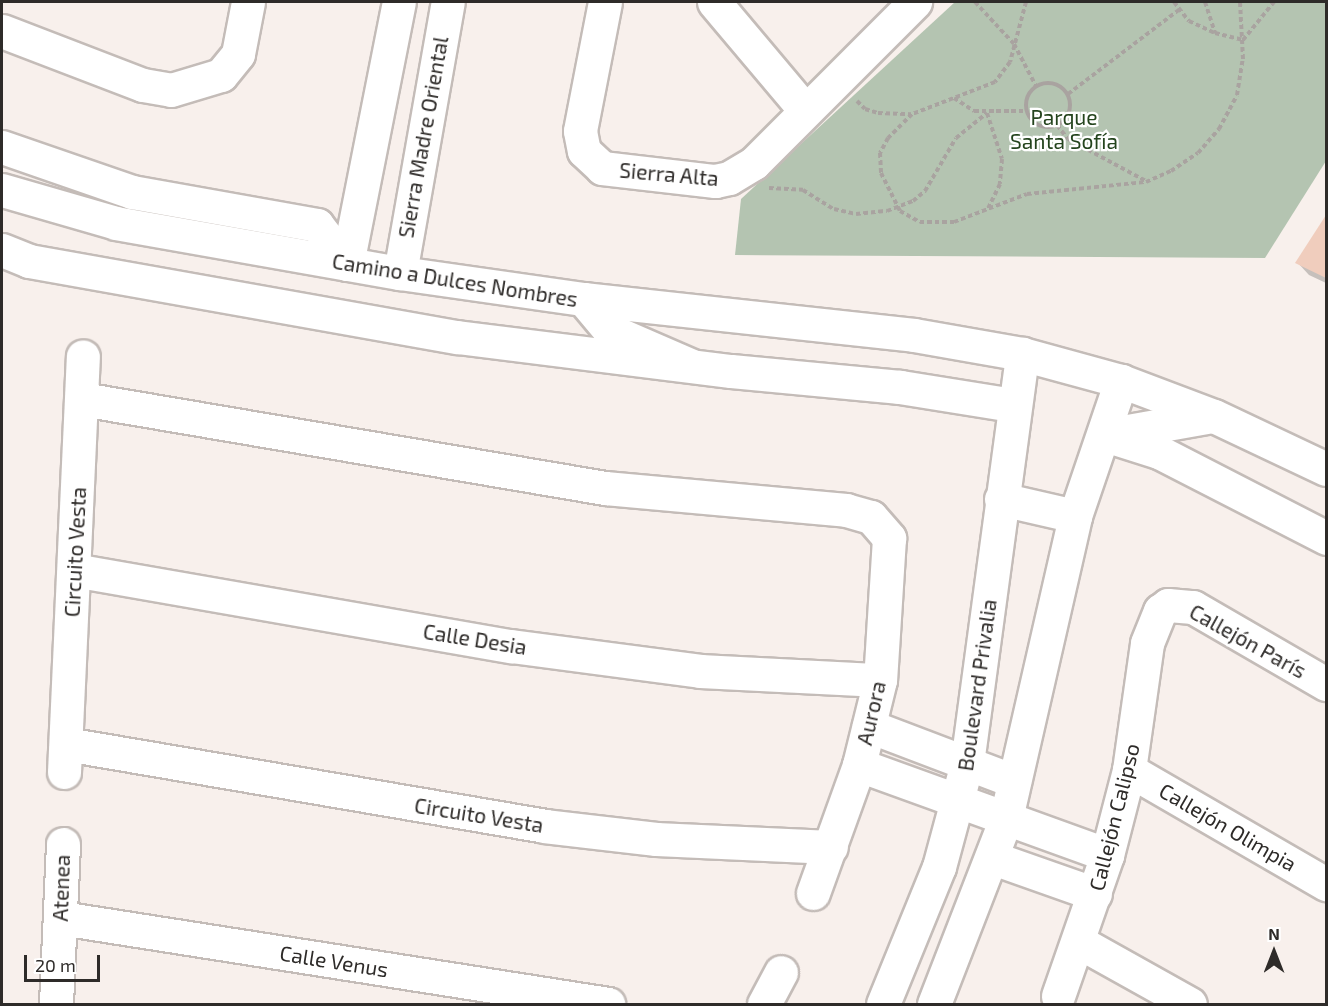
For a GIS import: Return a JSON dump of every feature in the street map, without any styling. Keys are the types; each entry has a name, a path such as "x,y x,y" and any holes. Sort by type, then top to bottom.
{"street":[{"path":"2,31 143,85 171,90 222,75 238,54 248,2"},
{"path":"347,264 399,2"},
{"name":"Sierra Madre Oriental","path":"400,273 418,156 448,2"},
{"name":"Sierra Alta","path":"605,2 579,131 584,151 602,168 715,181 742,172 914,2"},
{"path":"714,2 805,110"},
{"path":"384,73 432,82"},
{"path":"369,146 418,156"},
{"path":"2,147 132,192 317,225 347,264"},
{"name":"Camino a Dulces Nombres","path":"2,190 116,223 400,273 583,299 914,335 1022,354 1121,381 1214,416 1326,469"},
{"path":"2,250 29,261 457,337 900,387 1013,405"},
{"path":"583,299 609,330 690,365"},
{"name":"Boulevard Privalia","path":"883,1005 939,867 967,763 1013,405 1022,354"},
{"name":"Circuito Vesta","path":"83,356 65,758 543,826 656,839 831,847"},
{"path":"934,1005 993,858 1006,818 1075,516 1105,435 1121,381"},
{"name":"Aurora","path":"82,399 605,488 846,510 870,517 883,527 889,538 890,556 880,680 859,765 813,893"},
{"path":"1105,435 1214,416"},
{"path":"1105,435 1159,452 1326,538"},
{"path":"1001,499 1075,516"},
{"name":"Calle Desia","path":"74,570 523,648 700,671 880,680"},
{"name":"Callejón París","path":"1168,605 1192,607 1326,684"},
{"name":"Callejón Calipso","path":"1058,996 1095,894 1129,770 1147,643 1156,617 1168,605"},
{"path":"869,726 1014,781"},
{"path":"859,765 1107,855"},
{"name":"Callejón Olimpia","path":"1129,770 1326,884"},
{"name":"Atenea","path":"56,1005 63,844"},
{"path":"993,858 1095,894"},
{"name":"Calle Venus","path":"61,918 608,1005"},
{"path":"1079,942 1190,1005"},
{"path":"764,1005 781,972"}],"path":[{"path":"975,2 1014,44 1036,86"},
{"path":"1026,2 1010,62 995,82 912,114 888,138 880,153 881,172 898,207 920,222 954,222 1027,194 1146,182 1197,153 1219,129 1237,95 1244,40 1240,2"},
{"path":"1174,2 1189,21 1215,33 1244,40"},
{"path":"1205,2 1215,33"},
{"path":"1244,40 1274,2"},
{"path":"1068,94 1180,9"},
{"path":"836,79 865,109 912,114"},
{"path":"1050,82 1068,94 1068,116 1057,125 1036,123 1027,111 1028,97 1036,86 1050,82"},
{"path":"954,98 974,111 987,113 1027,111"},
{"path":"742,172 761,188 803,190 834,209 856,214 898,207 925,191 956,138 987,113"},
{"path":"987,113 1002,159 1000,184 988,209"},
{"path":"1057,125 1068,139 1146,182"}],"green space":[{"name":"Parque Santa Sofía","path":"955,2 1326,2 1326,161 1265,258 735,255 741,199"}],"building":[{"path":"1326,215 1326,278 1295,263"}]}
